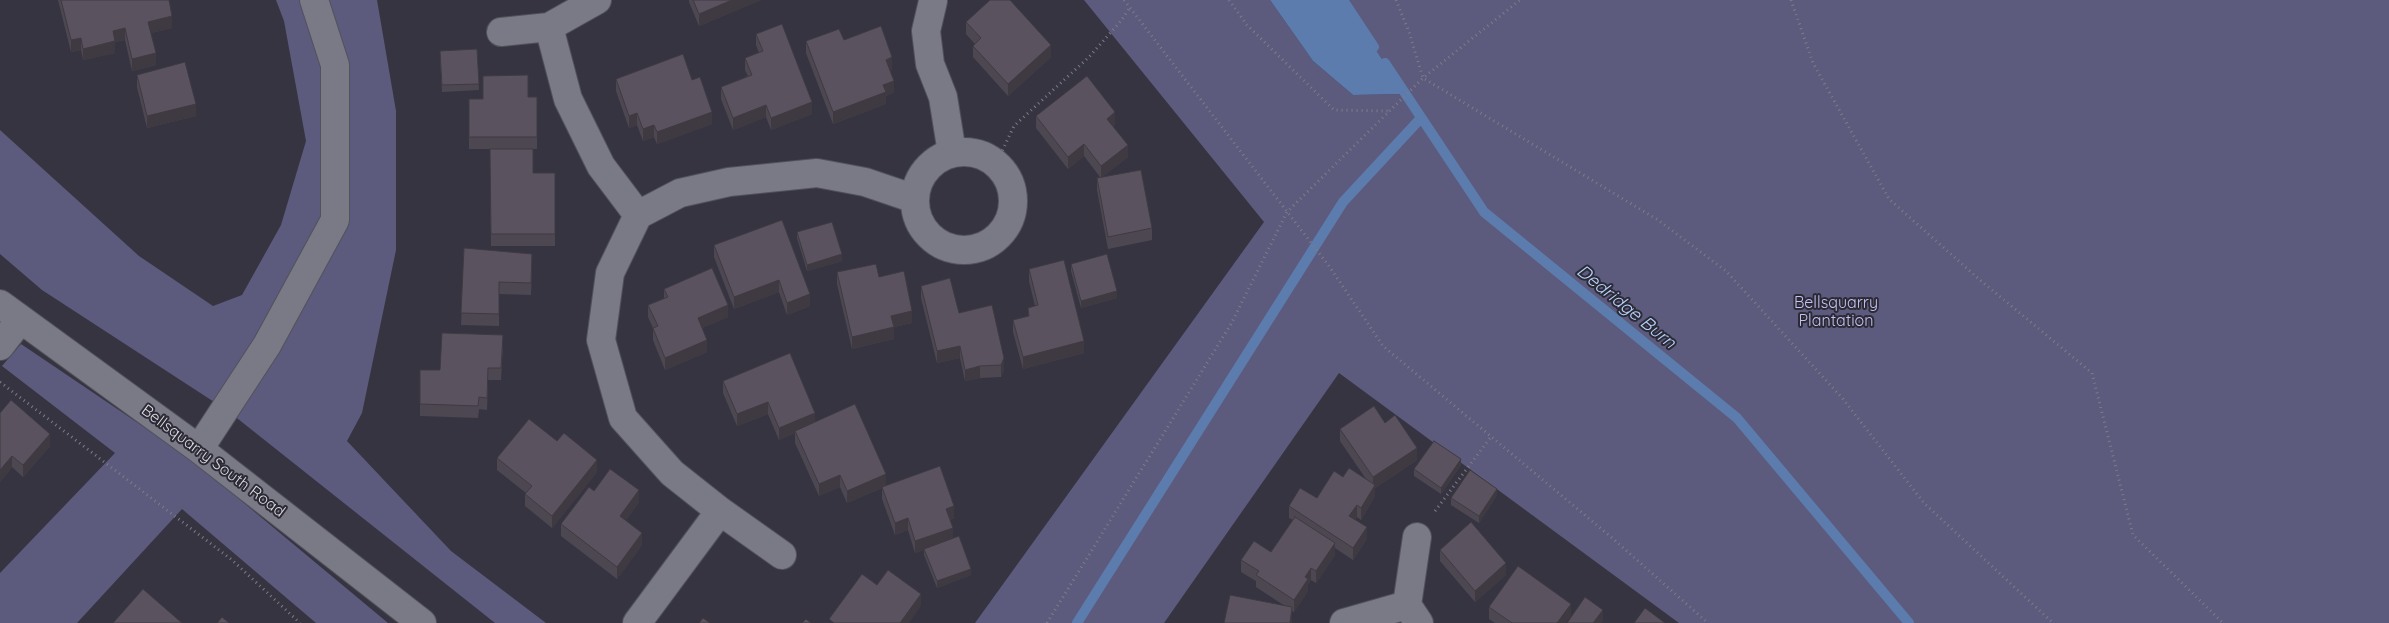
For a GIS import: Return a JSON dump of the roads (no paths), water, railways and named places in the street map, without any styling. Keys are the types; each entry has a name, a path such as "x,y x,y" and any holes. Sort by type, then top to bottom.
{"street":[{"path":"199,448 267,345 335,220 335,65 314,0"},
{"path":"501,32 549,27 597,0"},
{"path":"934,1 926,31 930,64 943,97 952,153"},
{"path":"549,27 568,99 601,166 638,215"},
{"path":"952,153 975,154 996,164 1006,177 1013,193 1012,209 1007,225 996,238 982,247 966,250 949,248 934,241 923,229 916,214 914,198 918,183 926,169 938,159 952,153"},
{"path":"782,555 672,473 623,418 600,340 610,273 638,215 680,193 729,182 817,173 865,182 914,198"},
{"path":"0,346 10,312"},
{"name":"Bellsquarry South Road","path":"10,312 199,448 422,623"},
{"path":"637,623 720,510"},
{"path":"1344,623 1413,614 1416,537"}],"water":[{"path":"1270,0 1343,0 1405,94 1353,95 1313,61"}],"waterway":[{"name":"Dedridge Burn","path":"1343,0 1374,47"},
{"name":"Dedridge Burn","path":"1385,63 1484,212 1737,418 1909,623"},
{"path":"1077,623 1343,202 1421,118"}],"park label":[{"name":"Bellsquarry Plantation","path":"1836,312"}]}
